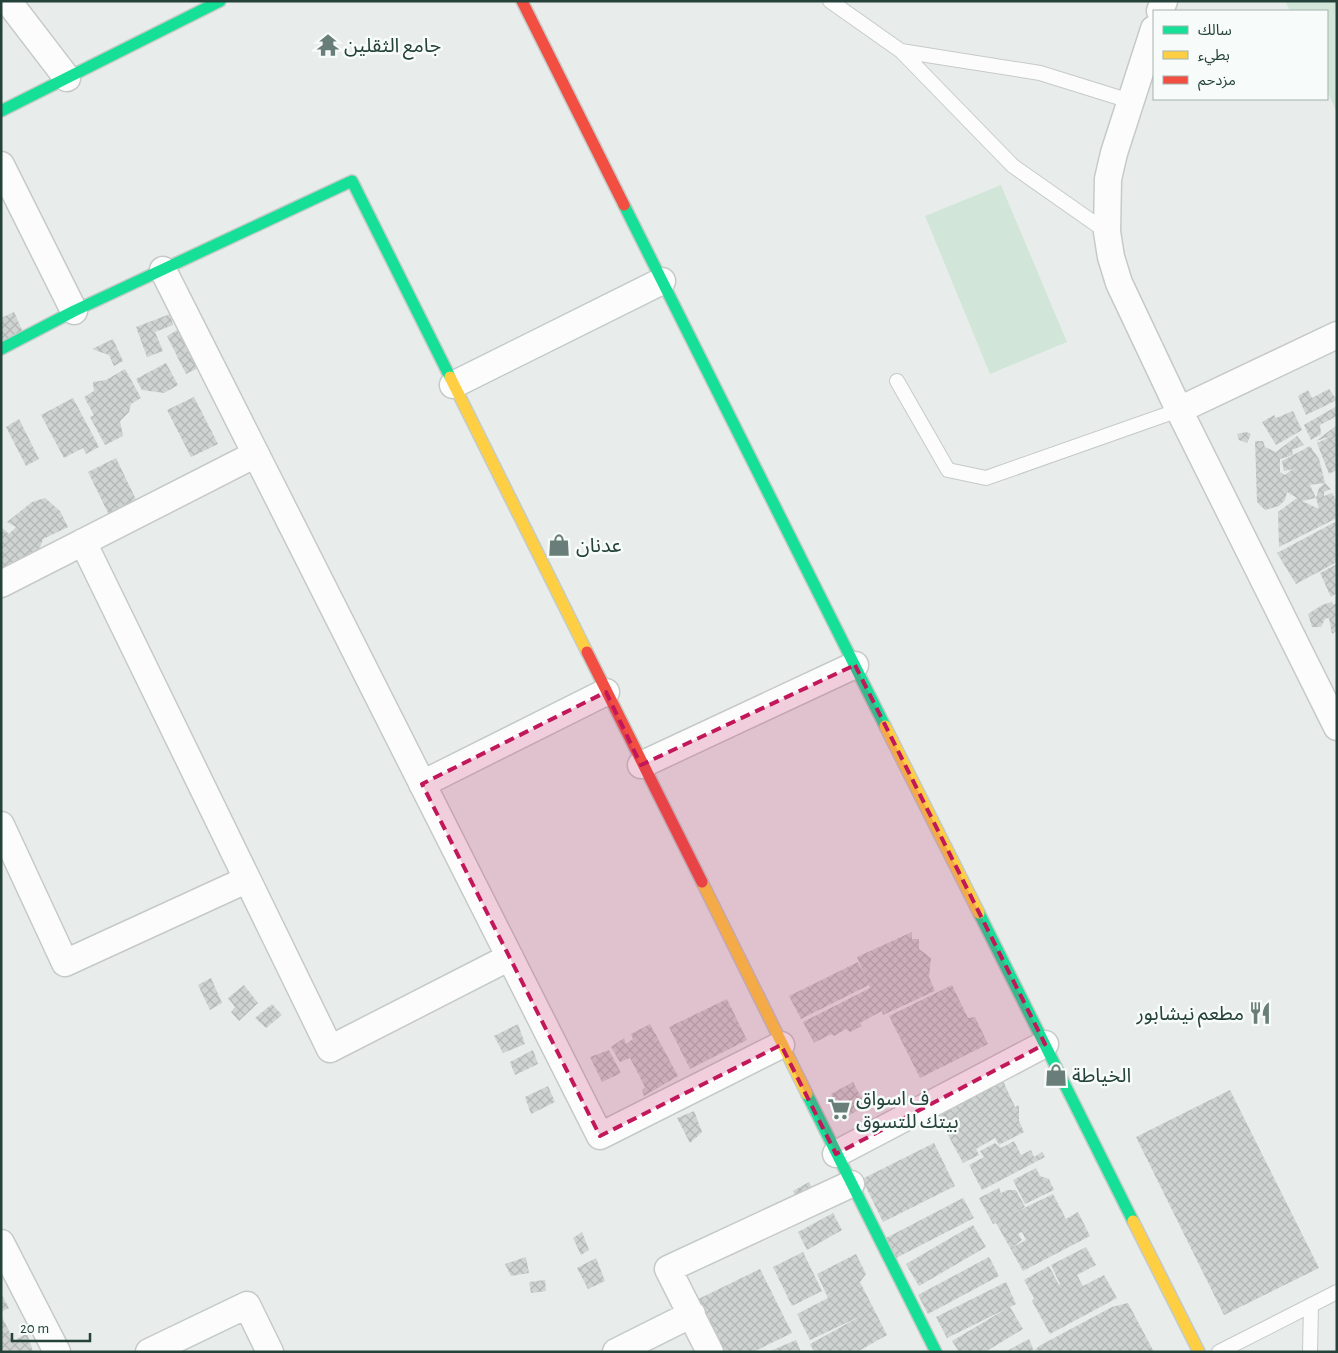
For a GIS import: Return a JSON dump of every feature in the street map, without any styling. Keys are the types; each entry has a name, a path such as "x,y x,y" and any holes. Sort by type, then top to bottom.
{"street":[{"path":"8,1 67,78"},
{"path":"1,111 220,1"},
{"path":"522,1 1199,1352"},
{"path":"1153,32 1130,101 1108,179 1107,232 1111,257 1119,283 1180,410 1337,727"},
{"path":"1,165 74,311"},
{"path":"1,349 74,311 352,182 641,765 936,1352"},
{"path":"163,270 600,1136 781,1045"},
{"path":"453,386 662,281"},
{"path":"1180,410 1337,335"},
{"path":"1,584 256,454"},
{"path":"83,542 330,1049 510,957"},
{"path":"641,765 855,665"},
{"path":"422,784 606,692"},
{"path":"1,825 65,963 246,880"},
{"path":"836,1154 1045,1044"},
{"path":"710,1352 668,1269 851,1184"},
{"path":"1,1243 57,1352"},
{"path":"149,1352 248,1305 270,1352"},
{"path":"616,1352 692,1314"}],"lane":[{"path":"830,1 900,51 1013,166 1107,232"},
{"path":"900,51 1040,73 1130,101"},
{"path":"897,381 948,470 986,478 1180,410"},
{"path":"1219,1352 1337,1292"},
{"path":"1310,1352 1311,1305"}],"highlighted area":[{"path":"855,665 1045,1044 836,1154 781,1045 600,1136 422,784 606,692 641,765"}],"green space":[{"path":"1285,1 1337,1 1337,113 1328,93 1328,10 1290,10"},
{"path":"1001,185 1067,342 990,374 925,216"}],"building":[{"path":"14,312 23,332 1,343 1,318"},
{"path":"170,314 173,325 155,332 163,351 147,357 136,327"},
{"path":"179,329 198,368 186,374 167,336"},
{"path":"113,339 123,361 114,366 109,355 92,349"},
{"path":"166,363 178,385 164,393 142,390 136,379"},
{"path":"125,369 141,398 131,404 129,412 120,421 123,436 105,445 90,417 94,415 84,397 94,391 93,382 106,380"},
{"path":"1329,389 1337,400 1306,415 1298,396 1308,390 1312,398"},
{"path":"194,397 218,444 191,457 167,410"},
{"path":"73,398 99,447 86,454 83,448 64,458 41,415"},
{"path":"1337,406 1337,416 1320,425 1321,434 1311,440 1304,425"},
{"path":"1293,411 1302,430 1276,445 1262,422 1274,415 1276,418"},
{"path":"19,419 39,459 26,466 6,427"},
{"path":"1337,425 1337,470 1329,474 1317,443 1332,436 1316,441"},
{"path":"1246,432 1251,434 1247,443 1239,440 1237,434"},
{"path":"1297,436 1304,445 1292,450 1293,455 1280,459 1280,472 1285,475 1293,469 1284,471 1282,461 1310,446 1319,459 1325,483 1331,489 1324,492 1324,496 1332,493 1337,501 1337,518 1279,547 1278,512 1297,498 1287,492 1285,500 1279,506 1265,510 1257,502 1255,441 1263,441 1265,447 1276,452","holes":["1325,483 1319,488 1316,498 1310,485","1316,498 1319,509 1302,501"]},
{"path":"116,458 141,510 113,523 88,472"},
{"path":"45,498 60,511 68,527 43,539 38,553 1,575 1,527 9,534 16,527 7,522 32,502"},
{"path":"1337,521 1337,562 1296,584 1277,553"},
{"path":"1337,564 1337,593 1331,597 1320,573"},
{"path":"1332,602 1333,605 1337,603 1337,631 1332,634 1329,618 1325,619 1321,627 1312,627 1308,614 1322,605"},
{"path":"912,932 912,939 919,939 919,949 931,958 929,977 935,991 883,1015 882,1011 860,1023 862,1026 850,1032 846,1029 834,1036 831,1034 814,1043 803,1022 870,988 869,985 801,1019 789,996 858,962 866,978 857,957"},
{"path":"211,978 222,1003 210,1010 198,985"},
{"path":"244,985 258,1003 239,1021 231,1012 235,1007 228,998"},
{"path":"952,985 968,1018 975,1017 988,1044 920,1078 889,1016"},
{"path":"727,999 747,1040 690,1069 669,1027"},
{"path":"272,1004 282,1015 266,1028 255,1018"},
{"path":"518,1024 525,1044 503,1053 494,1036"},
{"path":"650,1024 678,1076 644,1096 642,1090 645,1087 630,1058 620,1062 611,1047 624,1038 626,1044 633,1039 631,1034"},
{"path":"533,1050 538,1064 515,1075 510,1062"},
{"path":"609,1050 621,1073 602,1082 590,1057"},
{"path":"1003,1081 1015,1107 1019,1105 1019,1121 1024,1132 999,1145 995,1138 976,1149 979,1155 963,1163 936,1113"},
{"path":"853,1082 866,1106 844,1118 831,1094"},
{"path":"548,1086 555,1102 531,1114 525,1097"},
{"path":"1230,1090 1319,1268 1224,1315 1136,1137"},
{"path":"694,1111 702,1132 690,1143 677,1118"},
{"path":"1014,1141 1021,1155 1031,1150 1034,1157 1042,1152 1045,1157 982,1190 969,1165 984,1157 980,1151 995,1143 1001,1148"},
{"path":"934,1143 955,1186 883,1222 862,1179"},
{"path":"1036,1168 1040,1176 1049,1179 1054,1190 1025,1204 1013,1180"},
{"path":"809,1182 816,1195 800,1204 793,1191"},
{"path":"999,1188 1001,1193 1007,1190 1016,1190 1025,1207 1008,1216 1053,1194 1066,1219 1078,1212 1090,1236 1023,1271 996,1223 993,1224 979,1198","holes":["1022,1232 1026,1240 1011,1248 1022,1240 1018,1234"]},
{"path":"963,1198 974,1218 896,1258 886,1238"},
{"path":"833,1213 842,1230 807,1250 798,1232"},
{"path":"973,1225 986,1247 919,1286 906,1264"},
{"path":"582,1232 589,1250 581,1255 573,1238"},
{"path":"1086,1247 1096,1265 1077,1275 1083,1286 1104,1275 1117,1298 1050,1334 1032,1301 1034,1298 1024,1280 1049,1266 1059,1285 1051,1265"},
{"path":"803,1252 822,1291 792,1306 773,1267"},
{"path":"856,1254 866,1274 860,1282 887,1335 857,1352 814,1352 810,1344 861,1316 810,1340 797,1314 828,1298 817,1274"},
{"path":"526,1257 529,1273 511,1276 505,1264"},
{"path":"989,1257 999,1276 928,1314 918,1295"},
{"path":"596,1258 605,1281 588,1289 577,1268"},
{"path":"760,1269 792,1333 753,1352 709,1352 686,1305"},
{"path":"545,1280 546,1291 531,1293 529,1282"},
{"path":"1006,1282 1016,1304 1010,1307 1023,1329 985,1352 959,1352 952,1341 1006,1309 947,1338 936,1317"},
{"path":"1,1293 9,1308 1,1312"},
{"path":"1128,1303 1154,1352 1005,1352 1029,1339 1034,1351 1039,1346 1112,1307"},
{"path":"1,1315 14,1341 27,1333 33,1352 1,1352"},
{"path":"796,1340 801,1352 768,1352"}],"traffic: fast":[{"path":"1,111 220,1"},
{"path":"1,349 74,311 352,181 450,377"},
{"path":"624,205 885,726"},
{"path":"979,913 1133,1221"},
{"path":"807,1094 936,1352"}],"traffic: slow":[{"path":"450,377 587,652"},
{"path":"885,726 979,913"},
{"path":"702,882 807,1094"},
{"path":"1133,1221 1199,1352"}],"traffic: jam":[{"path":"522,1 624,205"},
{"path":"587,652 702,882"}],"place":[{"name":"جامع الثقلين","path":"328,45"},
{"name":"عدنان","path":"559,545"},
{"name":"مطعم نيشابور","path":"1260,1013"},
{"name":"الخياطة","path":"1056,1075"},
{"name":"ف اسواق بيتك للتسوق","path":"839,1109"}]}
